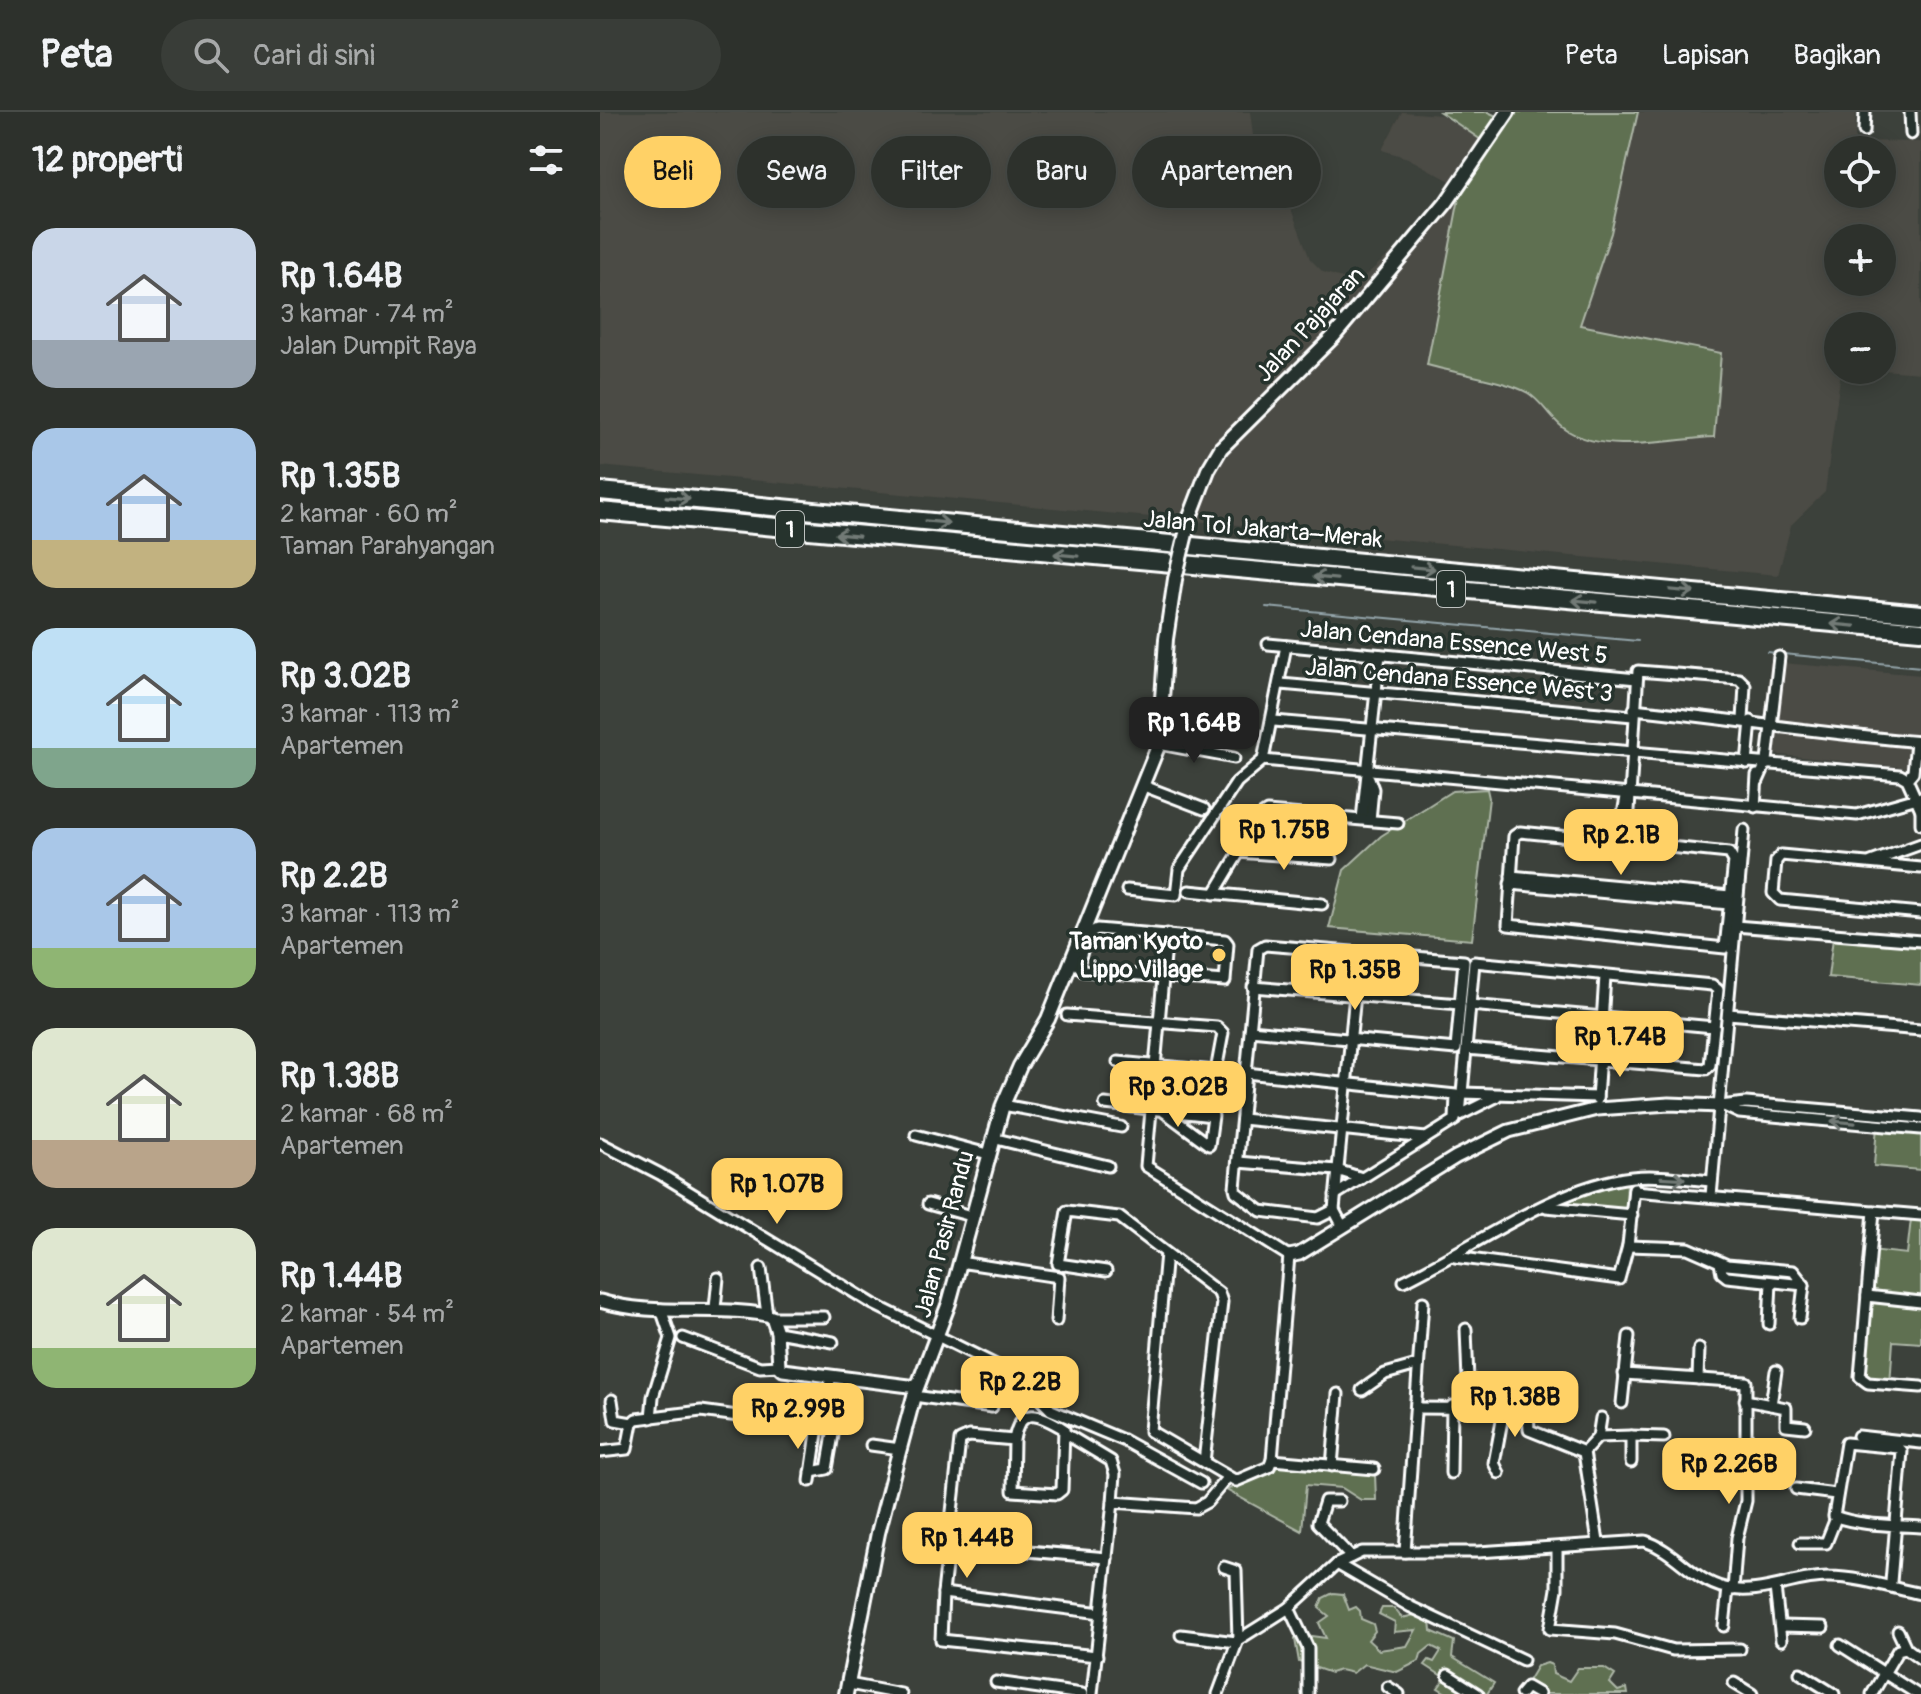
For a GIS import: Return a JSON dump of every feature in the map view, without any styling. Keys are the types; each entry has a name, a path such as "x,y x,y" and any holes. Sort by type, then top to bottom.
{"highway":[{"name":"Jalan Tol Jakarta–Merak","path":"600,491 1921,614"},
{"name":"Jalan Tol Jakarta–Merak","path":"600,511 1921,631"}],"main road":[{"name":"Jalan Pajajaran","path":"1144,786 1159,744 1163,709 1160,637 1190,517 1208,470 1221,448 1341,327 1446,203 1508,112"},
{"name":"Jalan Pasir Randu","path":"848,1689 878,1533 916,1391 938,1339 992,1138 1020,1066 1048,1019 1092,904 1144,786"}],"street":[{"path":"1864,131 1865,112"},
{"path":"1910,112 1911,134"},
{"name":"Jalan Cendana Essence West 5","path":"1268,644 1637,679 1638,671 1739,679 1745,685 1747,720"},
{"path":"1127,890 1176,895 1179,869 1237,782 1263,760 1274,721 1286,646"},
{"path":"1366,820 1380,655"},
{"path":"1755,807 1758,781 1767,761 1779,657"},
{"path":"1622,842 1637,679"},
{"name":"Jalan Cendana Essence West 3","path":"1281,684 1747,720 1772,723 1798,732 1919,742"},
{"path":"1163,709 1236,727"},
{"path":"1747,720 1751,764 1758,781"},
{"path":"1274,721 1751,764 1767,761 1900,775 1907,779 1917,798 1921,824"},
{"path":"1907,779 1913,772 1919,742"},
{"path":"1159,744 1234,758"},
{"path":"1263,760 1370,774 1857,815 1917,798"},
{"path":"1144,786 1204,809"},
{"path":"1214,894 1261,816 1267,812 1398,823"},
{"path":"1711,1196 1722,1106 1744,830"},
{"path":"1517,833 1622,842 1729,853 1734,861 1726,944 1722,948 1512,927 1507,921 1517,833"},
{"path":"1867,863 1921,844"},
{"path":"1238,852 1332,859"},
{"path":"1921,868 1781,855 1776,861 1773,893 1780,900 1921,913"},
{"path":"1511,880 1730,900"},
{"path":"1189,891 1322,904"},
{"path":"1735,926 1921,941"},
{"path":"1097,929 1227,941 1225,980 1222,983 1163,978 1080,969 1078,960 1087,934 1097,929"},
{"path":"1167,934 1145,1160 1149,1171 1289,1256 1299,1254 1467,1150 1509,1131 1597,1103"},
{"path":"1334,1210 1318,1218 1254,1209 1236,1192 1253,987 1257,953 1262,946 1464,961 1466,1049 1461,1116 1496,1097"},
{"path":"1343,1227 1334,1210 1359,953"},
{"path":"1250,1030 1456,1049 1474,962 1712,985 1718,990 1710,1065 1706,1069 1466,1049"},
{"path":"1597,1103 1605,976"},
{"path":"1253,987 1714,1027"},
{"path":"1728,1014 1921,1030"},
{"path":"1067,1015 1217,1027 1223,1033 1216,1071 1118,1062"},
{"path":"1246,1073 1345,1085 1453,1093 1457,1097 1456,1118 1335,1195"},
{"path":"1462,1093 1597,1103 1722,1106 1746,1103 1921,1118"},
{"path":"1105,1104 1213,1116 1209,1145 1163,1111"},
{"path":"1003,1105 1121,1127"},
{"path":"1722,1106 1739,1113 1921,1129"},
{"path":"1242,1119 1426,1138"},
{"path":"916,1135 988,1154"},
{"path":"992,1138 1108,1166"},
{"path":"600,1143 660,1174 873,1304 938,1339 1018,1376 1051,1410 1123,1440 1201,1483"},
{"path":"1238,1162 1337,1170 1362,1178"},
{"path":"1404,1281 1455,1257 1542,1207 1591,1186 1635,1176 1712,1181"},
{"path":"1455,1257 1619,1279 1628,1246 1635,1176"},
{"path":"1634,1191 1921,1215"},
{"path":"928,1204 971,1216"},
{"path":"1542,1207 1632,1215"},
{"path":"1106,1271 1058,1264 1067,1211 1119,1217 1222,1298 1204,1462"},
{"path":"1874,1211 1862,1381 1921,1387"},
{"path":"1628,1246 1688,1248 1720,1263 1793,1271 1804,1285 1800,1318"},
{"path":"1166,1253 1149,1427 1153,1436 1204,1462 1224,1481 1236,1481 1269,1467 1272,1460 1289,1256"},
{"path":"959,1262 1059,1277 1056,1321"},
{"path":"1720,1263 1722,1273 1727,1277 1804,1285"},
{"path":"761,1268 770,1316 777,1332 779,1366"},
{"path":"715,1308 718,1278"},
{"path":"1769,1324 1771,1282"},
{"path":"1867,1296 1921,1302"},
{"path":"600,1301 631,1308 715,1308 770,1316 824,1317"},
{"path":"1405,1552 1423,1302"},
{"path":"651,1418 653,1397 671,1338 661,1309"},
{"path":"1466,1329 1469,1407"},
{"path":"777,1332 833,1342"},
{"path":"1622,1403 1629,1336"},
{"path":"683,1338 760,1367 779,1366 790,1372 916,1391 992,1407"},
{"path":"1698,1379 1699,1349"},
{"path":"1362,1390 1385,1374 1417,1365"},
{"path":"1771,1405 1776,1371"},
{"path":"1624,1374 1746,1382 1746,1501 1737,1538 1724,1626"},
{"path":"612,1400 615,1420 632,1423 701,1411 823,1426 834,1432 827,1469 810,1476 823,1426 830,1377"},
{"path":"1554,1382 1535,1383 1528,1409 1529,1429 1584,1452"},
{"path":"1332,1466 1338,1394"},
{"path":"1745,1400 1786,1408 1786,1425 1805,1427"},
{"path":"1451,1473 1452,1406"},
{"path":"1417,1408 1528,1409"},
{"path":"1499,1473 1494,1463 1504,1410"},
{"path":"1066,1434 1062,1490 1057,1494 1013,1491 1014,1440 1019,1420 1024,1416 1038,1417 1061,1427 1066,1434 1111,1461 1115,1474 1113,1502 1092,1694"},
{"path":"1584,1452 1598,1437 1601,1418"},
{"path":"600,1452 627,1449 632,1423"},
{"path":"1014,1440 969,1436 960,1440 947,1542 941,1640 1097,1656"},
{"path":"1631,1436 1631,1462"},
{"path":"1858,1436 1921,1443"},
{"path":"1598,1437 1664,1437"},
{"path":"1800,1543 1826,1543 1836,1518 1836,1494 1846,1443 1899,1448 1902,1451 1891,1582"},
{"path":"871,1445 900,1449"},
{"path":"1584,1452 1598,1542"},
{"path":"1272,1460 1374,1469"},
{"path":"1113,1502 1196,1508 1207,1502 1224,1481"},
{"path":"1796,1489 1836,1494"},
{"path":"1339,1501 1325,1501 1318,1523 1351,1557"},
{"path":"1836,1518 1921,1527"},
{"path":"1181,1635 1237,1641 1289,1608 1337,1564 1371,1551 1557,1548 1622,1540 1656,1545 1700,1579 1731,1590 1775,1587 1831,1577 1921,1594"},
{"path":"915,1541 1107,1558"},
{"path":"1557,1548 1557,1589 1550,1629 1615,1634 1673,1650 1740,1649"},
{"path":"1337,1564 1411,1607 1523,1660"},
{"path":"1218,1694 1237,1641 1236,1571 1224,1567"},
{"path":"1775,1587 1781,1640"},
{"path":"943,1593 1101,1613"},
{"path":"1289,1608 1308,1648 1308,1694"},
{"path":"1780,1626 1823,1627"},
{"path":"1898,1631 1906,1648 1921,1659"},
{"path":"1840,1645 1917,1694"},
{"path":"1872,1694 1898,1650 1906,1648"},
{"path":"1800,1673 1834,1694"},
{"path":"1448,1675 1478,1694"},
{"path":"996,1682 1082,1694"},
{"path":"1734,1683 1752,1694"},
{"path":"1388,1687 1399,1694"},
{"path":"848,1689 901,1694"},
{"path":"1524,1691 1539,1694"}],"shaded area":[{"path":"600,112 1250,112 1253,136 1132,136 1132,208 1291,208 1310,259 1323,272 1344,279 1365,276 1427,221 1452,182 1408,158 1382,150 1402,112 1441,115 1491,146 1427,365 1527,392 1569,432 1652,445 1679,438 1714,437 1720,353 1579,326 1611,233 1638,112 1856,112 1855,136 1824,136 1824,208 1896,208 1896,142 1921,142 1921,373 1896,371 1896,312 1824,312 1824,384 1839,384 1825,492 1791,525 1778,575 600,466"},
{"path":"1770,662 1921,675 1921,769 1761,753"}],"green space":[{"path":"1440,112 1488,112 1509,122 1516,112 1638,112 1611,233 1580,325 1721,353 1714,437 1640,444 1584,438 1562,427 1528,393 1494,381 1427,365 1459,198 1490,146"},
{"path":"1487,789 1489,798 1472,940 1329,928 1344,870 1381,836 1452,791"},
{"path":"1833,938 1921,946 1921,985 1828,977"},
{"path":"1877,1125 1921,1129 1921,1170 1874,1166"},
{"path":"1627,1181 1626,1210 1557,1205 1575,1194"},
{"path":"1911,1219 1921,1220 1921,1343 1893,1341 1890,1385 1862,1381 1871,1250 1907,1254"},
{"path":"1278,1466 1375,1474 1376,1500 1361,1500 1342,1488 1306,1485 1302,1531 1226,1490 1274,1471"},
{"path":"1333,1593 1343,1594 1349,1610 1356,1607 1361,1619 1373,1624 1375,1631 1368,1640 1379,1650 1407,1646 1416,1630 1394,1632 1395,1622 1379,1614 1382,1608 1394,1608 1402,1618 1418,1614 1430,1620 1431,1631 1454,1641 1452,1657 1494,1683 1487,1694 1448,1694 1438,1688 1445,1678 1425,1665 1429,1660 1434,1662 1441,1651 1431,1646 1421,1654 1419,1661 1397,1672 1364,1664 1353,1673 1340,1670 1331,1673 1299,1662 1295,1639 1304,1635 1326,1638 1319,1623 1329,1616 1319,1608 1323,1598"},
{"path":"1552,1665 1553,1674 1569,1681 1578,1668 1604,1668 1615,1675 1610,1683 1618,1691 1627,1688 1628,1694 1547,1694 1528,1681 1537,1666"}],"waterway":[{"path":"1266,607 1638,641"},
{"path":"1767,652 1776,653"},
{"path":"1783,654 1921,667"}],"place":[{"name":"Taman Kyoto Lippo Village","path":"1219,955"}]}
